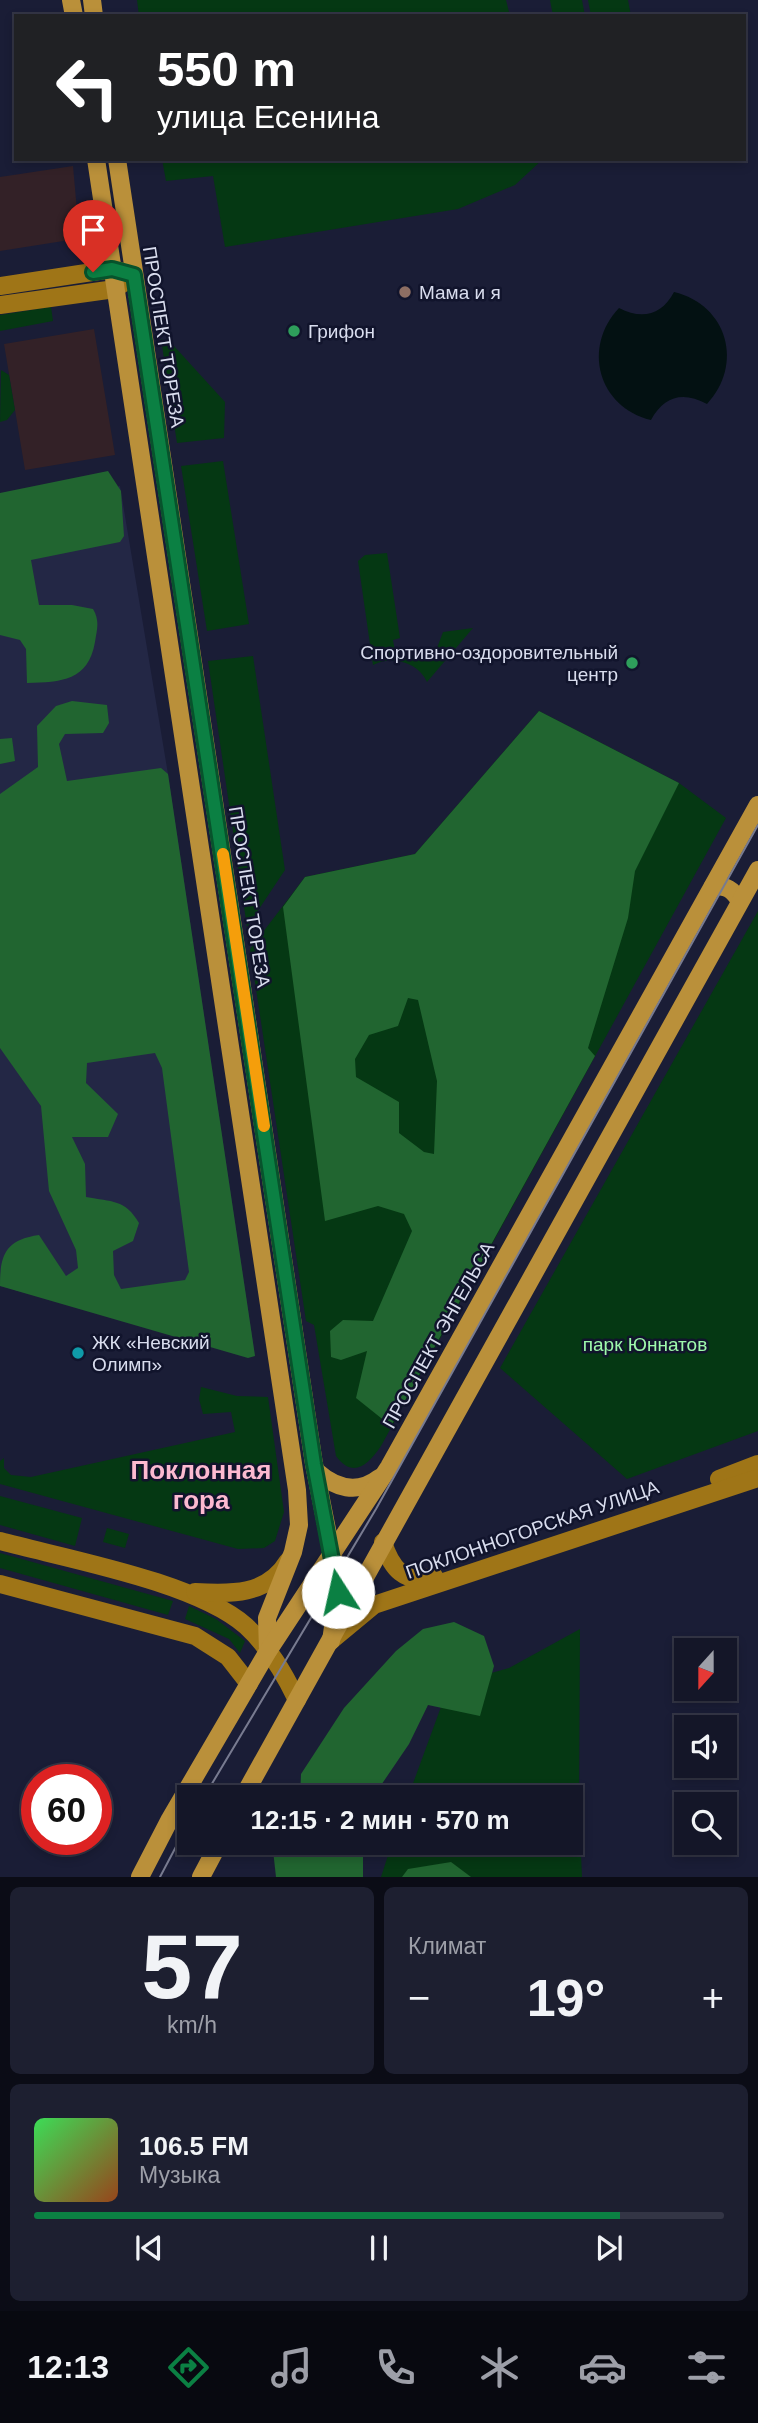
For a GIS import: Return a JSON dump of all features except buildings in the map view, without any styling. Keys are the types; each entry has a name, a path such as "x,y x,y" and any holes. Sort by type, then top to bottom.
{"main road":[{"name":"ПРОСПЕКТ ТОРЕЗА","path":"96,161 284,1401 299,1525 293,1552 267,1618 268,1651"},
{"name":"ПРОСПЕКТ ТОРЕЗА","path":"117,161 316,1471 338,1592 331,1641"},
{"path":"0,286 112,269 134,275"},
{"path":"0,305 115,289 134,275"},
{"name":"ПРОСПЕКТ ЭНГЕЛЬСА","path":"141,1877 170,1819 268,1651 389,1468 758,805"},
{"path":"250,1785 758,870"},
{"path":"713,886 724,886 733,890 740,901"},
{"name":"ПОКЛОННОГОРСКАЯ УЛИЦА","path":"383,1542 389,1562 398,1572 420,1581 758,1464"},
{"path":"316,1471 337,1485 362,1488 377,1480 389,1468"},
{"name":"ПОКЛОННОГОРСКАЯ УЛИЦА","path":"331,1641 374,1605 758,1478"},
{"path":"710,1492 758,1485"},
{"path":"0,1541 184,1591 227,1594 248,1592 267,1583 283,1569 293,1552"},
{"path":"0,1584 195,1636 228,1657 249,1685"},
{"path":"184,1591 235,1618 281,1666 297,1700"},
{"path":"201,1877 213,1855"}],"shaded area":[{"path":"73,166 79,233 76,239 0,251 0,177"},
{"path":"674,292 707,309 718,323 725,338 725,372 718,389 707,404 690,398 675,398 662,406 651,420 633,413 618,402 608,389 601,374 601,340 608,323 619,308 636,314 651,313 664,306"},
{"path":"94,329 115,455 25,470 4,344"},
{"path":"120,486 168,774 255,1356 0,1286 0,505"}],"green space":[{"path":"137,0 506,0 510,14 139,14"},
{"path":"550,0 582,0 585,14 553,14"},
{"path":"588,0 628,0 631,14 591,14"},
{"path":"162,161 541,161 515,185 458,209 225,247 213,176 166,181"},
{"path":"51,307 53,321 0,331 0,315"},
{"path":"161,339 174,346 225,402 224,438 177,443"},
{"path":"1,370 9,375 15,410 7,420 0,422"},
{"path":"223,461 249,624 207,631 181,466"},
{"path":"108,471 121,491 124,536 120,542 31,560 39,605 72,605 93,609 97,625 92,655 80,672 72,677 51,682 27,683 26,649 20,640 0,635 0,493"},
{"path":"387,553 400,638 393,640 396,657 421,654 420,650 434,656 443,632 473,628 427,682 423,675 404,662 388,661 373,665 358,561 365,555"},
{"path":"253,656 285,870 247,927 208,661"},
{"path":"72,701 107,705 109,723 103,733 65,734 59,744 67,781 161,768 168,774 255,1356 248,1358 0,1286 1,1266 7,1251 12,1245 28,1237 39,1235 66,1276 78,1268 76,1250 49,1191 41,1106 0,1048 0,794 38,767 37,726 56,706","holes":["155,1053 162,1068 189,1272 185,1280 121,1289 114,1275 113,1251 133,1241 139,1223 123,1206 86,1197 85,1164 72,1137 108,1137 118,1114 86,1083 87,1063"]},
{"path":"539,711 679,783 726,818 381,1446 366,1464 348,1467 336,1456 314,1325 306,1321 250,949 305,877 415,854"},
{"path":"539,711 679,783 635,871 628,918 588,1048 595,1056 391,1426 356,1398 367,1351 341,1360 331,1357 330,1331 343,1320 373,1321 412,1231 404,1214 378,1206 325,1221 283,907 305,877 415,854","holes":["408,998 418,1000 437,1081 434,1154 424,1152 399,1133 399,1102 356,1077 355,1059 369,1035 398,1026"]},
{"path":"12,738 15,761 0,764 0,739"},
{"name":"парк Юннатов","path":"758,911 758,1431 627,1479 500,1368"},
{"path":"201,1387 237,1396 268,1397 284,1512 275,1541 264,1548 238,1549 0,1484 0,1461 4,1458 4,1468 11,1475 31,1477 235,1432 231,1412 203,1414 199,1399"},
{"path":"0,1496 82,1518 75,1546 0,1525"},
{"path":"107,1528 129,1534 125,1548 103,1542"},
{"path":"0,1553 173,1601 168,1615 0,1568"},
{"path":"189,1606 216,1619 245,1641 240,1653 229,1639 185,1619"},
{"path":"454,1622 484,1636 494,1666 480,1716 428,1705 409,1744 381,1785 301,1785 301,1774 344,1708 396,1651 423,1629"},
{"path":"580,1629 579,1785 412,1785 449,1685 509,1668"},
{"path":"274,1855 363,1855 363,1877 276,1877"},
{"path":"388,1855 581,1855 582,1877 381,1877"},
{"path":"451,1862 471,1877 402,1877 408,1869"}],"tram line":[{"path":"211,1785 376,1509 758,825"},
{"path":"160,1877 177,1845"}],"slow traffic":[{"path":"223,854 264,1126"}],"place":[{"name":"Мама и я","path":"405,292"},
{"name":"Грифон","path":"294,331"},
{"name":"Спортивно-оздоровительный центр","path":"632,663"},
{"name":"ЖК «Невский Олимп»","path":"78,1353"}],"district":[{"name":"Поклонная гора","path":"201,1485"}],"route":[{"path":"93,272 112,269 134,275 314,1464 338,1592"}]}
